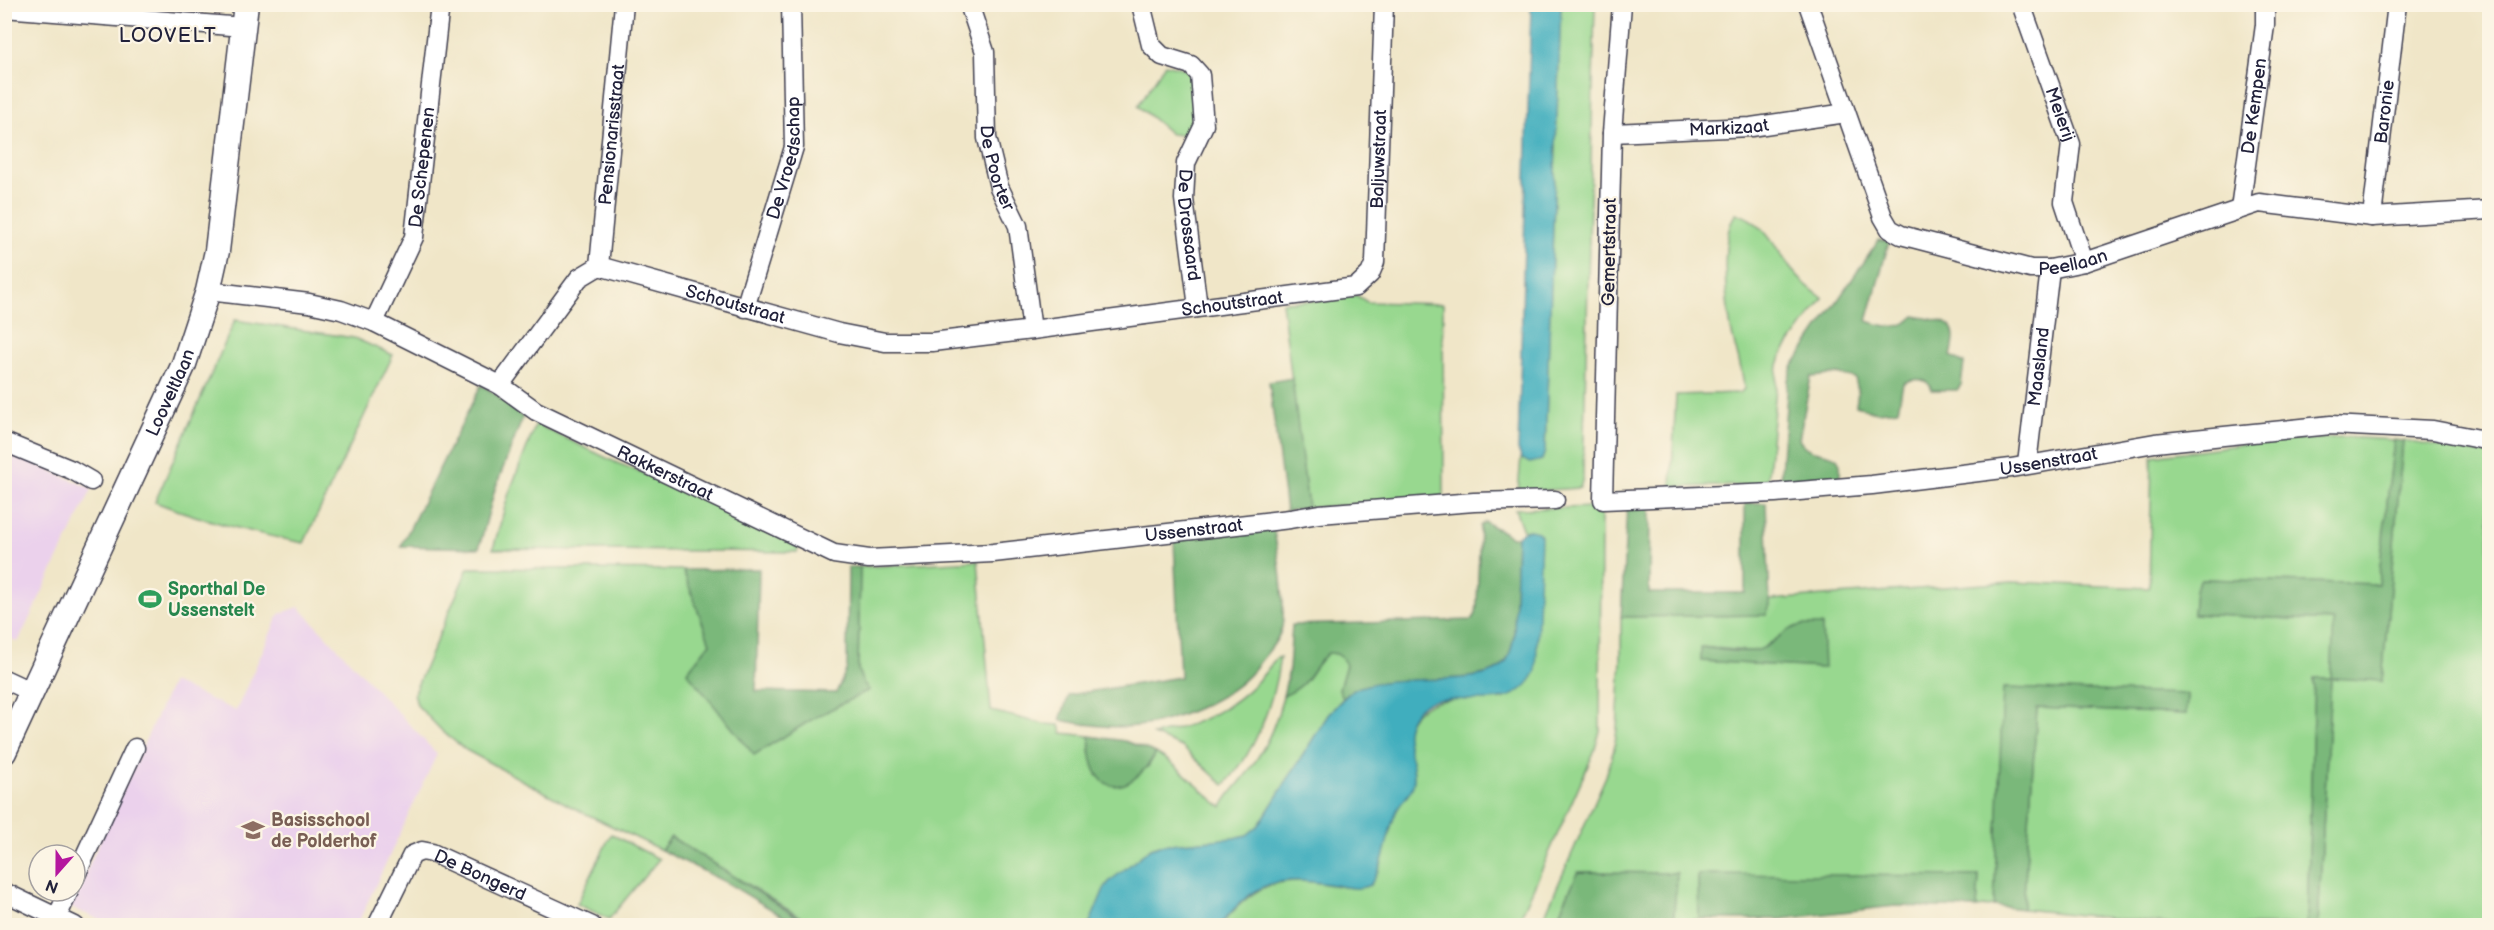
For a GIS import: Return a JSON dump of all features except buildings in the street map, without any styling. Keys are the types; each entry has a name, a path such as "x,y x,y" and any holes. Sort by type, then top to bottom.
{"street":[{"name":"De Schepenen","path":"374,322 414,237 440,4"},
{"name":"Pensionarisstraat","path":"599,266 624,4"},
{"name":"De Vroedschap","path":"745,308 794,147 791,4"},
{"name":"De Poorter","path":"969,4 984,52 987,138 999,187 1018,226 1032,330"},
{"name":"De Drossaard","path":"1141,4 1151,45 1162,56 1204,68 1204,124 1186,163 1184,199 1198,307"},
{"name":"Baljuwstraat","path":"1337,290 1356,287 1370,274 1375,262 1384,4"},
{"name":"Gemertstraat","path":"1603,500 1612,133 1622,4"},
{"name":"Peellaan","path":"1808,4 1883,217 1890,229 1900,235 2020,266 2050,269 2084,262 2259,203 2372,217 2490,210"},
{"name":"Meierij","path":"2021,4 2071,144 2064,202 2084,262"},
{"name":"De Kempen","path":"2240,209 2265,25 2265,4"},
{"name":"Baronie","path":"2372,217 2397,4"},
{"path":"4,8 244,16"},
{"name":"Looveltlaan","path":"4,753 184,364 208,291 217,251 244,16"},
{"name":"Markizaat","path":"1612,133 1750,127 1846,112"},
{"path":"208,291 309,303 341,310 374,322 500,385 579,278 599,266"},
{"name":"Schoutstraat","path":"599,266 839,333 885,342 932,342 1337,290"},
{"name":"Maasland","path":"2027,464 2050,269"},
{"name":"Rakkerstraat","path":"500,385 536,411 834,554"},
{"name":"Ussenstraat","path":"1603,500 1786,492 1895,482 2155,443 2331,425 2433,430 2490,441"},
{"path":"4,442 72,470 91,481"},
{"name":"Ussenstraat","path":"834,554 869,560 993,553 1318,514 1474,502 1555,500"},
{"path":"4,679 32,692"},
{"path":"87,851 135,748"},
{"name":"De Bongerd","path":"377,926 412,855 422,851 432,853 562,919 592,926"},
{"path":"4,892 50,919 75,926"},
{"path":"50,919 61,903"}],"shaded area":[{"path":"5,450 92,489 18,642 5,636"},
{"name":"Basisschool de Polderhof","path":"299,607 437,754 357,925 112,925 70,907 72,903 87,903 87,870 172,682 236,711 279,614"}],"green space":[{"path":"1561,5 1595,5 1583,478 1580,488 1518,492 1521,457 1542,460 1545,451"},
{"path":"1165,64 1186,69 1194,78 1197,122 1190,136 1171,134 1138,106"},
{"path":"1736,213 1755,222 1794,273 1823,298 1782,354 1778,365 1767,485 1671,487 1676,395 1740,393 1744,389 1741,366 1731,329 1725,270 1727,238"},
{"path":"1879,240 1889,242 1867,321 1880,325 1898,326 1915,316 1948,325 1954,335 1951,356 1964,363 1961,385 1957,390 1932,390 1924,381 1908,381 1903,383 1898,410 1876,412 1856,406 1858,391 1855,378 1839,374 1811,377 1799,439 1805,447 1834,456 1838,460 1839,482 1780,485 1788,380 1792,367"},
{"path":"1356,295 1367,302 1443,304 1444,497 1308,508 1282,302 1332,300"},
{"path":"235,320 354,338 393,355 304,543 229,526 155,502"},
{"path":"1292,378 1308,508 1286,511 1269,382"},
{"path":"481,385 523,417 495,489 479,548 401,546"},
{"path":"536,424 617,463 699,494 799,547 797,552 493,549 509,493"},
{"path":"2343,437 2394,440 2378,584 2201,579 2195,590 2193,614 2334,621 2382,681 2403,441 2489,454 2489,925 2318,925 2331,678 2314,678 2307,925 2179,925 2023,909 2037,708 2186,714 2187,695 2004,688 1994,906 1977,908 1979,876 1698,875 1699,919 1673,924 1677,873 1578,872 1554,925 1540,926 1606,776 1614,749 1621,659 1621,617 1766,615 1770,600 2012,582 2149,588 2152,456 2261,442","holes":["1822,625 1823,668 1701,661 1702,647 1761,650 1770,643"]},
{"path":"2394,440 2403,441 2382,681 2331,678 2334,621 2193,614 2195,590 2201,579 2378,584"},
{"path":"1745,503 1766,503 1770,605 1766,615 1621,617 1627,506 1650,506 1649,593 1745,593"},
{"path":"1601,507 1600,731 1594,752 1517,925 1220,926 1252,894 1275,884 1303,881 1351,887 1370,885 1379,868 1396,812 1410,790 1413,780 1414,770 1406,739 1411,720 1419,710 1445,700 1504,699 1530,530 1523,531 1515,509"},
{"path":"1485,522 1512,537 1517,537 1514,636 1506,662 1495,670 1479,676 1369,684 1354,690 1343,698 1339,689 1346,665 1339,655 1328,653 1299,687 1283,696 1289,670 1292,625 1472,620 1476,614 1477,604 1480,526"},
{"path":"1273,527 1282,592 1282,627 1273,646 1242,681 1207,704 1188,713 1152,724 1117,727 1060,720 1069,695 1180,677 1174,540"},
{"path":"978,561 991,711 1044,724 1060,725 1062,733 1090,736 1090,752 1148,767 1156,753 1174,765 1222,807 1266,743 1283,696 1299,687 1328,653 1339,655 1346,665 1339,689 1343,698 1328,715 1259,825 1247,835 1234,838 1160,845 1151,848 1109,882 1089,926 813,925 671,837 661,850 572,807 466,750 443,732 417,705 414,693 468,568 683,570 710,643 687,672 749,748 869,690 862,682 858,669 860,567"},
{"path":"848,567 860,567 858,669 862,681 869,690 816,717 754,755 687,672 710,643 683,570 759,569 756,691 836,693 847,668"},
{"path":"1822,625 1824,668 1701,661 1701,647 1733,651 1757,650 1769,645 1792,628"},
{"path":"1280,657 1273,691 1262,726 1245,757 1224,785 1182,747 1153,735 1190,725 1222,709 1251,688 1275,659"},
{"path":"2314,678 2331,678 2318,925 2307,925"},
{"path":"2003,688 2187,694 2186,714 2037,708 2023,909 1994,906"},
{"path":"1090,736 1125,741 1156,753 1145,769 1134,779 1122,785 1112,785 1103,781 1096,771 1091,756"},
{"path":"611,834 659,859 609,919 577,904"},
{"path":"671,837 813,925 797,925 729,884 661,850"},
{"path":"1578,872 1677,873 1673,924 1597,922 1591,925 1554,925"},
{"path":"1698,875 1979,876 1977,908 1895,906 1780,919 1699,919"}],"water":[{"path":"1531,5 1561,5 1545,451 1542,460 1530,463 1522,459 1518,450"},
{"path":"1523,531 1538,532 1541,536 1536,671 1524,687 1510,696 1493,700 1443,699 1428,702 1417,710 1411,719 1407,736 1414,771 1413,785 1396,812 1383,859 1370,885 1352,888 1297,881 1270,884 1245,898 1220,925 1089,925 1109,882 1151,848 1160,845 1234,838 1247,835 1259,825 1328,715 1343,698 1354,690 1370,684 1390,681 1478,676 1495,671 1506,662 1514,636 1517,537"}],"place":[{"name":"Sporthal De Ussenstelt","path":"150,599"},
{"name":"Basisschool de Polderhof","path":"253,830"}],"district":[{"name":"LOOVELT","path":"168,35"}]}
